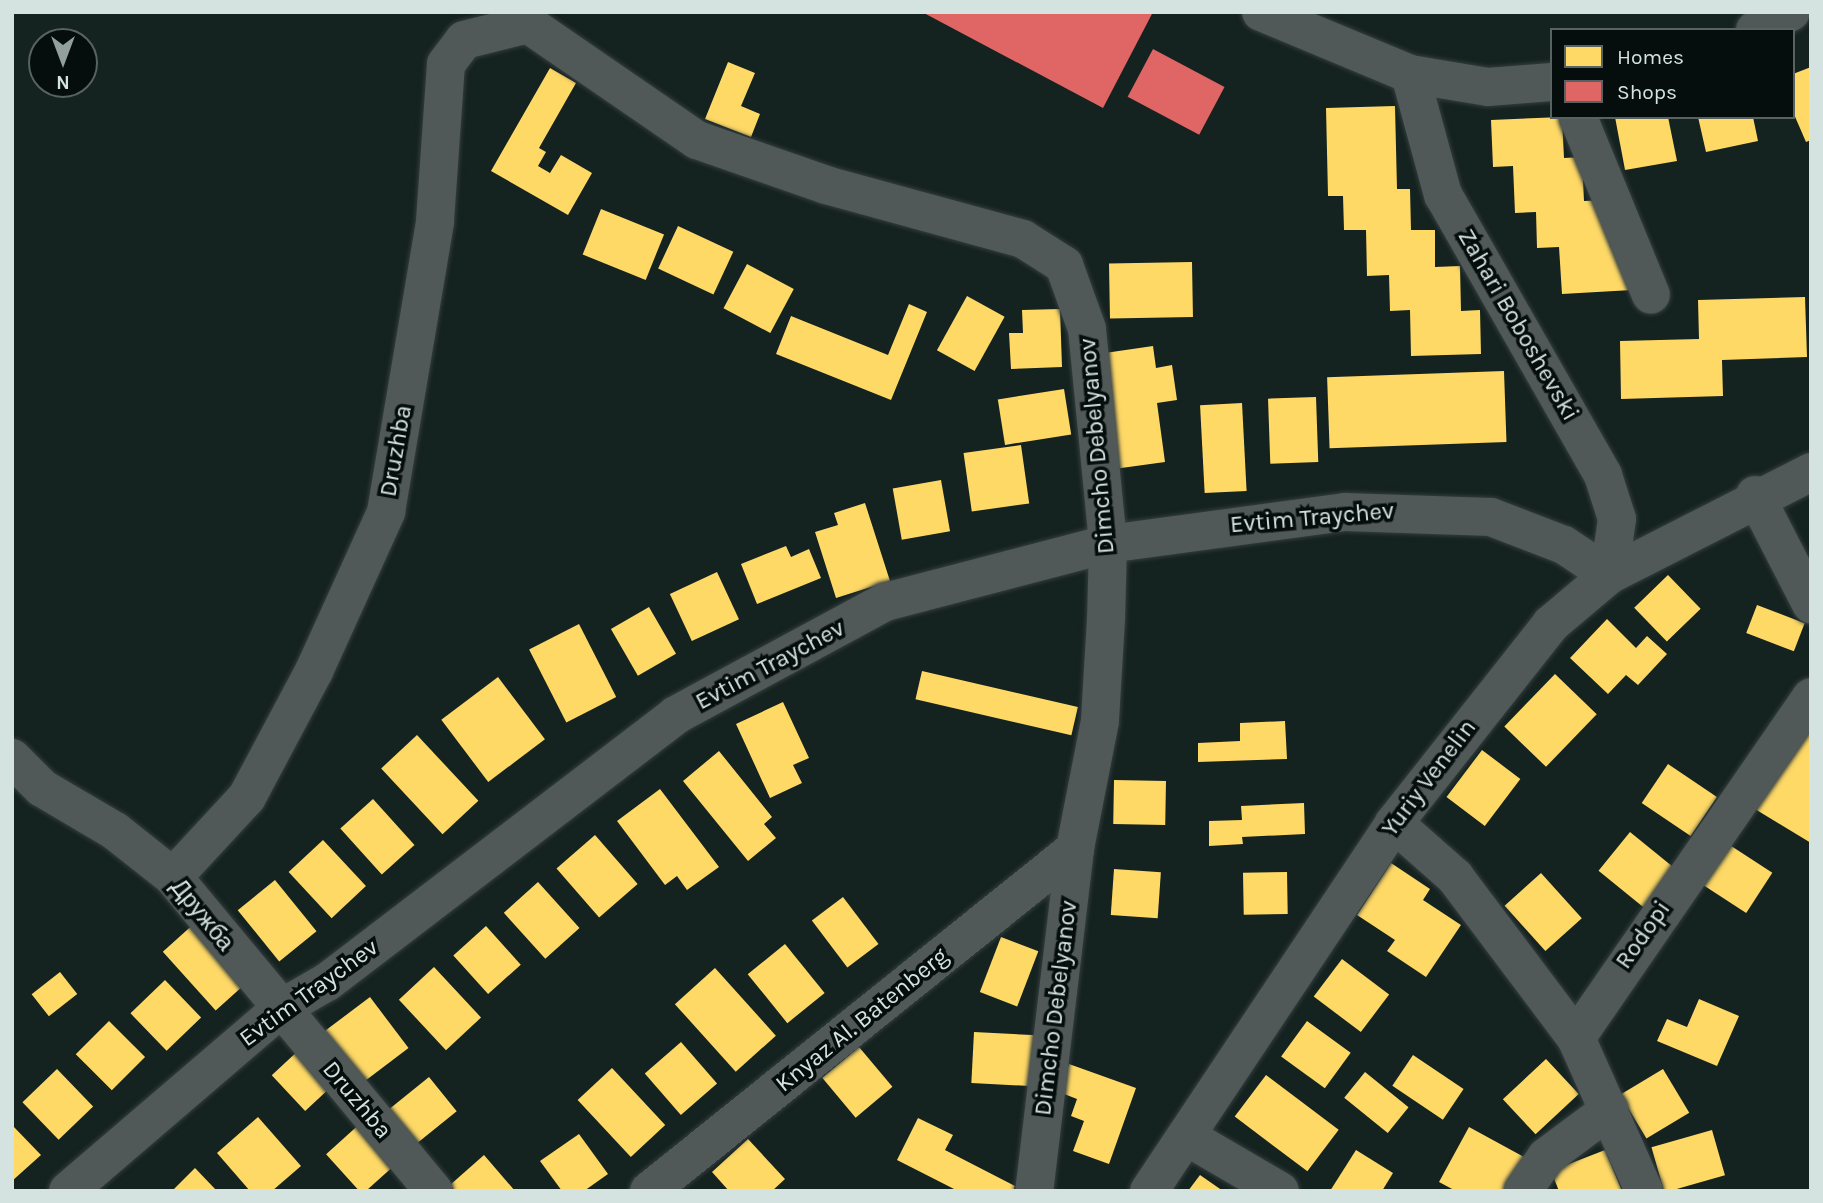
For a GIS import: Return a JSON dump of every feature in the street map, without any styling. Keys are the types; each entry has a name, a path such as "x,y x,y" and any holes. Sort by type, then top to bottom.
{"street":[{"path":"1261,12 1410,74 1488,86 1550,82"},
{"path":"1759,28 1791,12"},
{"name":"Dimcho Debelyanov","path":"525,18 697,139 826,185 1023,239 1064,265 1087,329 1108,544 1100,721 1075,849 1034,1191"},
{"name":"Druzhba","path":"173,877 247,797 314,671 386,512 435,221 446,64 464,40 525,18"},
{"name":"Zahari Boboshevski","path":"1410,74 1443,195 1603,475 1617,519 1609,575"},
{"path":"1578,119 1651,295"},
{"name":"Yuriy Venelin","path":"1149,1191 1189,1138 1394,822 1551,624 1609,575 1755,495 1811,472"},
{"path":"1755,495 1811,604"},
{"name":"Evtim Traychev","path":"68,1191 281,1009 327,982 676,715 885,603 1108,544 1218,525 1406,510 1491,517 1563,545 1609,575"},
{"name":"Rodopi","path":"1576,1038 1811,697"},
{"name":"Дружба","path":"12,758 42,788 115,831 173,877 281,1009"},
{"path":"1394,822 1455,877 1576,1038 1644,1191"},
{"name":"Knyaz Al. Batenberg","path":"649,1191 1075,849"},
{"name":"Druzhba","path":"281,1009 434,1191"},
{"path":"1523,1191 1546,1157 1609,1110"},
{"path":"1189,1138 1280,1191"}],"building: Homes":[{"path":"728,62 755,73 741,106 760,114 751,137 705,119"},
{"path":"1811,67 1811,140 1806,142 1795,117 1795,73"},
{"path":"550,68 576,83 539,148 546,152 538,166 550,173 561,155 592,173 568,215 491,171"},
{"path":"1395,106 1397,189 1410,189 1411,230 1435,230 1435,267 1460,266 1461,311 1480,310 1481,354 1411,356 1410,310 1390,311 1389,275 1367,276 1366,230 1344,230 1343,196 1328,196 1326,108"},
{"path":"1562,119 1564,158 1582,157 1584,201 1608,200 1610,247 1630,246 1632,290 1562,294 1559,247 1537,248 1536,212 1515,213 1513,166 1493,167 1491,120"},
{"path":"1615,119 1668,119 1677,161 1625,170"},
{"path":"1698,119 1753,119 1758,141 1706,152"},
{"path":"601,209 664,234 646,280 583,254"},
{"path":"678,226 733,252 713,294 658,269"},
{"path":"1192,262 1193,317 1110,318 1109,263"},
{"path":"747,264 794,289 770,333 724,308"},
{"path":"967,296 1005,317 975,371 937,350"},
{"path":"1805,297 1807,357 1722,360 1723,396 1621,399 1620,341 1699,339 1698,300"},
{"path":"909,304 927,312 891,400 776,354 791,316 888,355"},
{"path":"1060,309 1062,367 1011,369 1009,333 1023,333 1022,310"},
{"path":"1153,346 1156,368 1172,365 1177,400 1157,403 1165,462 1114,469 1098,354"},
{"path":"1504,371 1506,442 1330,448 1327,377"},
{"path":"1064,389 1071,434 1005,445 998,399"},
{"path":"1316,397 1318,462 1270,464 1268,399"},
{"path":"1242,403 1247,491 1205,493 1200,405"},
{"path":"1021,445 1029,503 972,511 964,453"},
{"path":"941,480 950,531 902,540 893,489"},
{"path":"865,503 890,581 836,598 815,532 838,525 834,513"},
{"path":"786,546 791,557 809,549 821,578 757,604 741,564"},
{"path":"717,572 739,619 692,641 670,594"},
{"path":"1668,575 1701,609 1667,641 1634,608"},
{"path":"1757,605 1805,623 1794,651 1746,633"},
{"path":"649,607 676,654 638,676 611,629"},
{"path":"1607,619 1636,648 1647,636 1667,654 1638,685 1626,675 1608,694 1570,658"},
{"path":"579,624 616,697 566,722 529,649"},
{"path":"922,671 1078,707 1071,735 915,699"},
{"path":"1555,674 1597,714 1546,767 1504,727"},
{"path":"498,677 545,739 488,782 441,720"},
{"path":"783,702 809,758 793,765 802,783 770,798 736,724"},
{"path":"1285,721 1287,759 1198,762 1198,743 1240,741 1240,723"},
{"path":"1811,723 1811,843 1750,806"},
{"path":"417,735 478,801 443,834 381,768"},
{"path":"1482,750 1520,779 1485,826 1446,797"},
{"path":"719,751 772,817 764,824 776,838 748,861 683,781"},
{"path":"1668,764 1717,797 1691,836 1642,803"},
{"path":"1114,780 1166,781 1165,825 1113,824"},
{"path":"660,789 719,867 687,890 677,876 665,885 617,821"},
{"path":"373,799 414,845 382,875 340,828"},
{"path":"1304,803 1305,834 1242,837 1243,844 1209,846 1209,821 1242,820 1241,806"},
{"path":"1630,832 1676,869 1644,908 1599,871"},
{"path":"595,835 638,884 599,918 557,868"},
{"path":"323,840 366,886 332,918 289,872"},
{"path":"1722,840 1772,873 1746,913 1696,880"},
{"path":"1391,863 1430,889 1423,900 1461,925 1426,977 1387,951 1395,940 1357,915"},
{"path":"1114,869 1161,872 1158,918 1111,915"},
{"path":"1287,872 1288,914 1244,915 1243,873"},
{"path":"1541,873 1582,918 1545,951 1505,906"},
{"path":"275,880 317,931 279,961 238,910"},
{"path":"538,882 579,928 545,959 504,913"},
{"path":"843,897 879,944 847,968 812,920"},
{"path":"197,921 250,980 216,1010 163,952"},
{"path":"486,926 521,965 488,994 453,955"},
{"path":"1001,937 1038,951 1017,1006 980,992"},
{"path":"785,944 825,993 787,1023 748,974"},
{"path":"1342,959 1389,995 1361,1032 1314,997"},
{"path":"434,967 481,1017 446,1050 399,1000"},
{"path":"715,968 776,1036 736,1072 675,1004"},
{"path":"60,972 77,994 49,1016 32,994"},
{"path":"165,980 201,1017 167,1051 130,1013"},
{"path":"370,997 409,1048 363,1082 324,1031"},
{"path":"1699,999 1739,1016 1717,1066 1657,1041 1667,1019 1687,1027"},
{"path":"109,1021 145,1057 112,1090 76,1054"},
{"path":"1307,1021 1351,1053 1325,1088 1281,1057"},
{"path":"974,1032 1037,1035 1034,1086 971,1083"},
{"path":"681,1042 717,1084 681,1115 645,1073"},
{"path":"859,1047 892,1087 856,1118 822,1078"},
{"path":"301,1048 334,1084 305,1111 272,1075"},
{"path":"1413,1055 1464,1089 1443,1120 1392,1086"},
{"path":"1546,1059 1579,1094 1536,1134 1503,1099"},
{"path":"1069,1064 1136,1088 1109,1164 1073,1151 1084,1121 1071,1116 1077,1099 1059,1092"},
{"path":"612,1068 665,1125 631,1157 578,1100"},
{"path":"57,1069 93,1106 59,1140 22,1102"},
{"path":"1663,1069 1689,1113 1646,1138 1620,1095"},
{"path":"1365,1072 1409,1107 1388,1133 1344,1098"},
{"path":"1266,1075 1339,1130 1307,1171 1235,1117"},
{"path":"429,1077 457,1111 414,1146 386,1112"},
{"path":"258,1117 301,1166 272,1191 250,1191 217,1153"},
{"path":"918,1118 953,1135 945,1150 1015,1186 1013,1191 958,1191 897,1160"},
{"path":"364,1120 400,1160 366,1191 359,1191 326,1154"},
{"path":"12,1125 41,1155 12,1181"},
{"path":"1469,1127 1524,1157 1506,1191 1454,1190 1439,1182"},
{"path":"1712,1130 1725,1175 1664,1191 1651,1147"},
{"path":"579,1134 608,1174 584,1191 562,1191 540,1161"},
{"path":"748,1139 785,1179 772,1191 729,1191 712,1172"},
{"path":"1356,1150 1393,1173 1382,1191 1330,1191"},
{"path":"1605,1150 1622,1191 1559,1191 1551,1171"},
{"path":"484,1155 515,1191 455,1191 450,1185"},
{"path":"195,1168 217,1191 172,1191"},
{"path":"1200,1175 1223,1191 1188,1191"}],"building: Shops":[{"path":"922,12 1153,12 1103,108"},
{"path":"1153,49 1225,87 1199,135 1128,97"}]}
